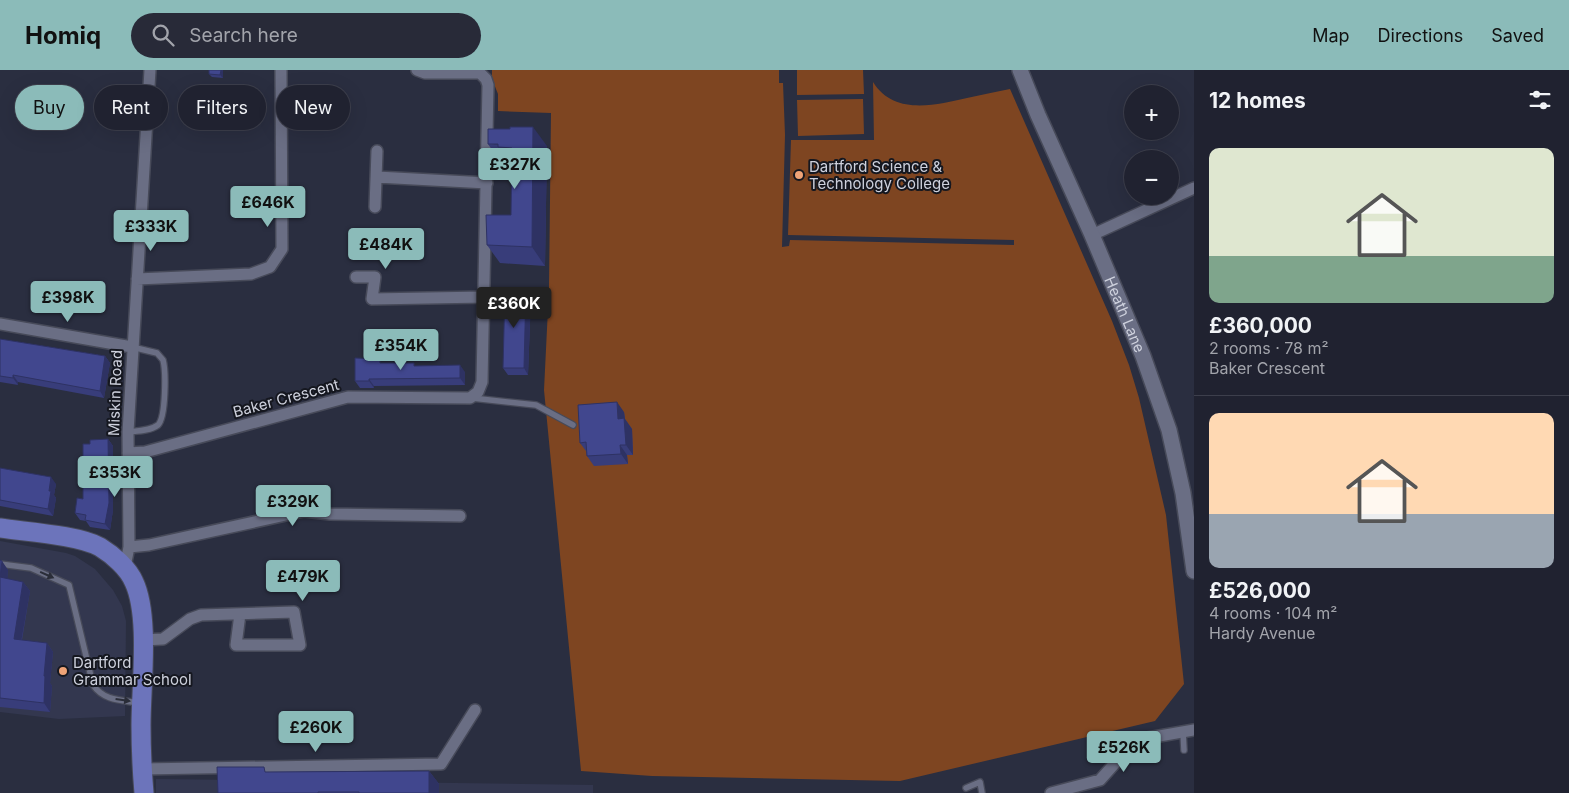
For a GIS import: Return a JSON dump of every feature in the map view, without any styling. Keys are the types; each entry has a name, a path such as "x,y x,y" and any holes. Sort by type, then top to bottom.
{"main road":[{"path":"0,528 75,539 100,547 125,567 134,582 141,603 143,640 141,703 144,793"}],"street":[{"name":"Miskin Road","path":"125,567 129,547 128,432 132,347 150,70"},
{"path":"136,279 251,274 270,267 282,250 281,70"},
{"path":"418,70 425,74 480,74 486,79 488,85 482,382 478,392 470,398"},
{"name":"Heath Lane","path":"1020,70 1143,356 1169,430 1183,492 1194,571"},
{"path":"375,207 377,151"},
{"path":"377,177 486,183"},
{"path":"1092,235 1194,188"},
{"path":"356,277 375,277 372,299 484,297"},
{"path":"0,324 132,347"},
{"name":"Baker Crescent","path":"128,452 145,452 348,397 470,398"},
{"path":"129,547 149,545 304,511 330,514 460,516"},
{"path":"143,640 166,638 190,619 200,615 294,612 300,645 236,645 240,614"},
{"path":"142,769 441,764 475,710"},
{"path":"1052,793 1100,780 1125,752 1148,738 1189,731"}],"lane":[{"path":"128,432 156,426 160,422 164,402 163,360 157,353 132,347"},
{"path":"470,398 536,405 573,425"},
{"path":"0,564 31,568 69,585 93,685 99,694 114,699 141,703"},
{"path":"1184,750 1189,731"},
{"path":"966,788 980,782 982,793"}],"shaded area":[{"path":"492,70 779,70 779,83 783,83 785,135 782,247 789,246 790,240 1014,245 1014,240 788,235 791,140 874,140 873,82 882,93 892,100 916,105 942,103 1010,89 1112,321 1129,365 1139,398 1166,515 1184,684 1155,721 900,781 652,776 581,771 544,390 549,288 551,113 498,111 498,94 492,79"},
{"path":"797,70 863,70 864,94 797,95"},
{"path":"863,99 864,134 798,136 797,100"},
{"name":"Dartford Grammar School","path":"0,541 75,556 95,569 113,590 122,606 126,621 125,716 59,719 0,712"},
{"path":"156,779 593,785 593,793 156,793"}],"building":[{"path":"209,70 221,70 220,75 209,74"},
{"path":"510,127 533,127 532,247 487,245 486,215 511,215 512,148 498,147 498,144 488,144 488,129 510,129"},
{"path":"505,290 526,290 524,368 503,368"},
{"path":"0,339 105,356 100,391 13,375 13,378 0,376"},
{"path":"355,358 380,359 380,363 414,363 414,366 460,365 460,378 369,379 369,381 355,381"},
{"path":"617,402 618,419 624,418 626,445 620,445 621,454 587,456 586,442 580,443 578,405"},
{"path":"108,439 109,503 105,524 85,520 86,515 75,513 77,498 83,499 83,444 90,444 90,440"},
{"path":"0,468 51,477 48,509 0,500"},
{"path":"0,560 2,561 0,577"},
{"path":"0,577 23,582 14,639 47,643 44,703 0,698"},
{"path":"217,767 264,767 265,772 429,771 429,793 218,793"}],"place":[{"name":"Dartford Science & Technology College","path":"799,175"},
{"name":"Dartford Grammar School","path":"63,671"}]}
